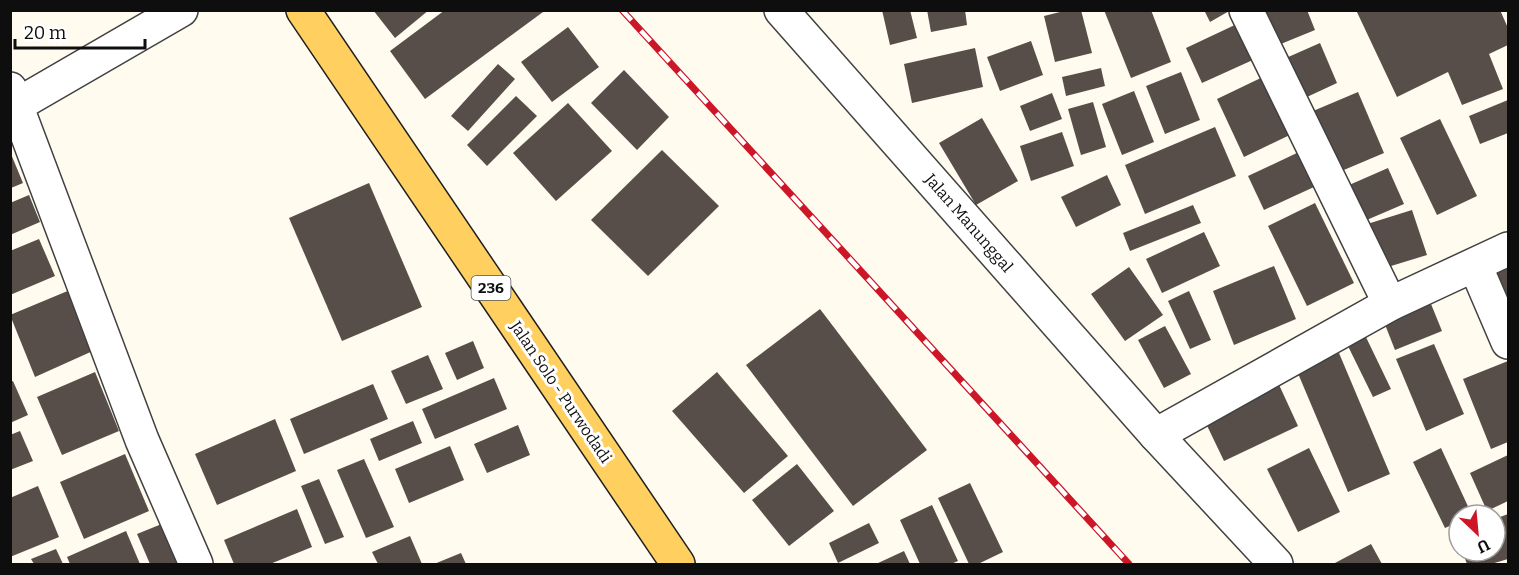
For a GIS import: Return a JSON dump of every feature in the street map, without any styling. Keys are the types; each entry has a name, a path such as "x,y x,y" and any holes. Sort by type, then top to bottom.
{"main road":[{"name":"Jalan Solo - Purwodadi","path":"303,10 678,564"}],"street":[{"path":"181,10 13,101 142,440 196,564"},
{"name":"Jalan Manunggal","path":"782,10 1156,435 1276,564"},
{"path":"1246,10 1390,304"},
{"path":"1156,435 1390,304 1509,249"},
{"path":"1475,265 1509,342"}],"building":[{"path":"373,10 429,10 395,38"},
{"path":"445,10 542,10 543,12 425,99 390,51"},
{"path":"882,10 910,10 917,38 890,45"},
{"path":"927,10 965,10 967,25 931,32"},
{"path":"1068,10 1081,10 1092,53 1055,62 1044,16"},
{"path":"1104,10 1151,10 1171,62 1131,78"},
{"path":"1204,10 1231,10 1210,22"},
{"path":"1256,10 1307,10 1315,30 1271,48"},
{"path":"1356,10 1500,10 1508,28 1508,45 1489,54 1503,89 1462,105 1448,72 1397,97"},
{"path":"1239,23 1255,59 1202,83 1186,48"},
{"path":"568,27 599,67 552,102 521,62"},
{"path":"1031,41 1043,75 1000,91 987,57"},
{"path":"1320,43 1337,83 1294,103 1277,62"},
{"path":"975,48 983,87 912,103 904,64"},
{"path":"498,64 515,79 468,131 451,116"},
{"path":"1101,68 1105,86 1066,96 1062,77"},
{"path":"624,70 669,117 637,150 591,103"},
{"path":"1181,72 1200,120 1165,134 1146,86"},
{"path":"1267,75 1294,133 1244,157 1217,99"},
{"path":"1134,91 1154,142 1122,155 1102,104"},
{"path":"1358,92 1384,153 1332,175 1306,114"},
{"path":"1052,93 1062,119 1030,131 1020,106"},
{"path":"516,96 537,116 487,166 467,145"},
{"path":"1508,100 1508,133 1480,144 1469,116"},
{"path":"1093,102 1106,147 1081,155 1068,109"},
{"path":"568,103 612,151 556,201 513,153"},
{"path":"982,118 1018,181 976,205 939,143"},
{"path":"1440,119 1477,196 1437,215 1400,138"},
{"path":"1215,127 1236,176 1145,214 1125,165"},
{"path":"1062,132 1074,166 1031,181 1020,146"},
{"path":"662,150 719,206 648,276 591,220"},
{"path":"1299,152 1314,187 1264,210 1248,176"},
{"path":"11,154 23,183 11,188"},
{"path":"1388,168 1404,204 1355,225 1340,189"},
{"path":"1107,175 1121,205 1076,227 1061,197"},
{"path":"369,183 422,307 342,341 289,218"},
{"path":"29,195 40,222 10,235 10,203"},
{"path":"1315,203 1354,283 1307,306 1268,226"},
{"path":"1193,205 1201,223 1130,251 1123,233"},
{"path":"1412,210 1427,255 1378,270 1364,225"},
{"path":"1204,232 1220,266 1162,293 1146,259"},
{"path":"39,239 55,276 10,295 10,251"},
{"path":"1508,261 1508,317 1490,267"},
{"path":"1274,266 1296,319 1234,345 1213,291"},
{"path":"1129,267 1163,315 1125,341 1091,294"},
{"path":"70,290 95,350 35,377 10,315"},
{"path":"1189,291 1211,340 1190,349 1168,301"},
{"path":"1431,304 1442,331 1395,350 1384,322"},
{"path":"820,309 927,450 853,506 746,365"},
{"path":"1165,326 1191,374 1164,388 1138,340"},
{"path":"1364,333 1391,389 1373,397 1346,342"},
{"path":"473,341 484,368 457,380 445,353"},
{"path":"1434,344 1464,414 1426,431 1396,359"},
{"path":"1339,353 1390,474 1348,492 1297,371"},
{"path":"428,355 443,389 406,404 391,371"},
{"path":"1508,361 1508,442 1491,449 1463,379"},
{"path":"95,372 119,431 62,455 37,397"},
{"path":"717,372 788,456 744,493 672,411"},
{"path":"1275,376 1298,426 1224,461 1200,411"},
{"path":"494,378 507,409 435,439 422,409"},
{"path":"13,381 28,415 10,423 10,382"},
{"path":"373,384 388,419 304,454 290,419"},
{"path":"275,419 296,471 217,505 195,454"},
{"path":"413,421 422,443 379,461 370,439"},
{"path":"518,425 530,455 487,473 474,444"},
{"path":"20,431 33,461 10,470 10,435"},
{"path":"450,446 464,480 409,503 395,469"},
{"path":"1309,448 1340,512 1298,532 1267,469"},
{"path":"1441,448 1466,503 1447,503 1447,527 1445,528 1413,462"},
{"path":"125,454 149,511 84,539 60,482"},
{"path":"1508,455 1508,501 1483,503 1470,473"},
{"path":"364,459 394,527 366,538 337,470"},
{"path":"797,464 834,511 789,546 752,500"},
{"path":"319,479 344,537 325,544 301,486"},
{"path":"970,483 1003,552 978,564 969,564 938,498"},
{"path":"38,486 59,537 10,557 10,498"},
{"path":"932,505 958,561 951,564 920,564 900,520"},
{"path":"297,509 312,547 270,564 234,564 224,540"},
{"path":"1507,514 1508,514 1507,559"},
{"path":"174,519 190,564 150,564 137,534"},
{"path":"869,523 879,543 838,563 829,543"},
{"path":"126,531 140,564 70,564 67,557"},
{"path":"410,536 422,564 378,564 372,552"},
{"path":"1371,544 1382,564 1333,564"},
{"path":"56,549 63,564 34,564 31,559"},
{"path":"904,551 910,564 876,564"},
{"path":"461,553 466,564 434,564"},
{"path":"1467,563 1494,563 1491,564"}],"railway":[{"path":"622,10 1129,564"}]}
